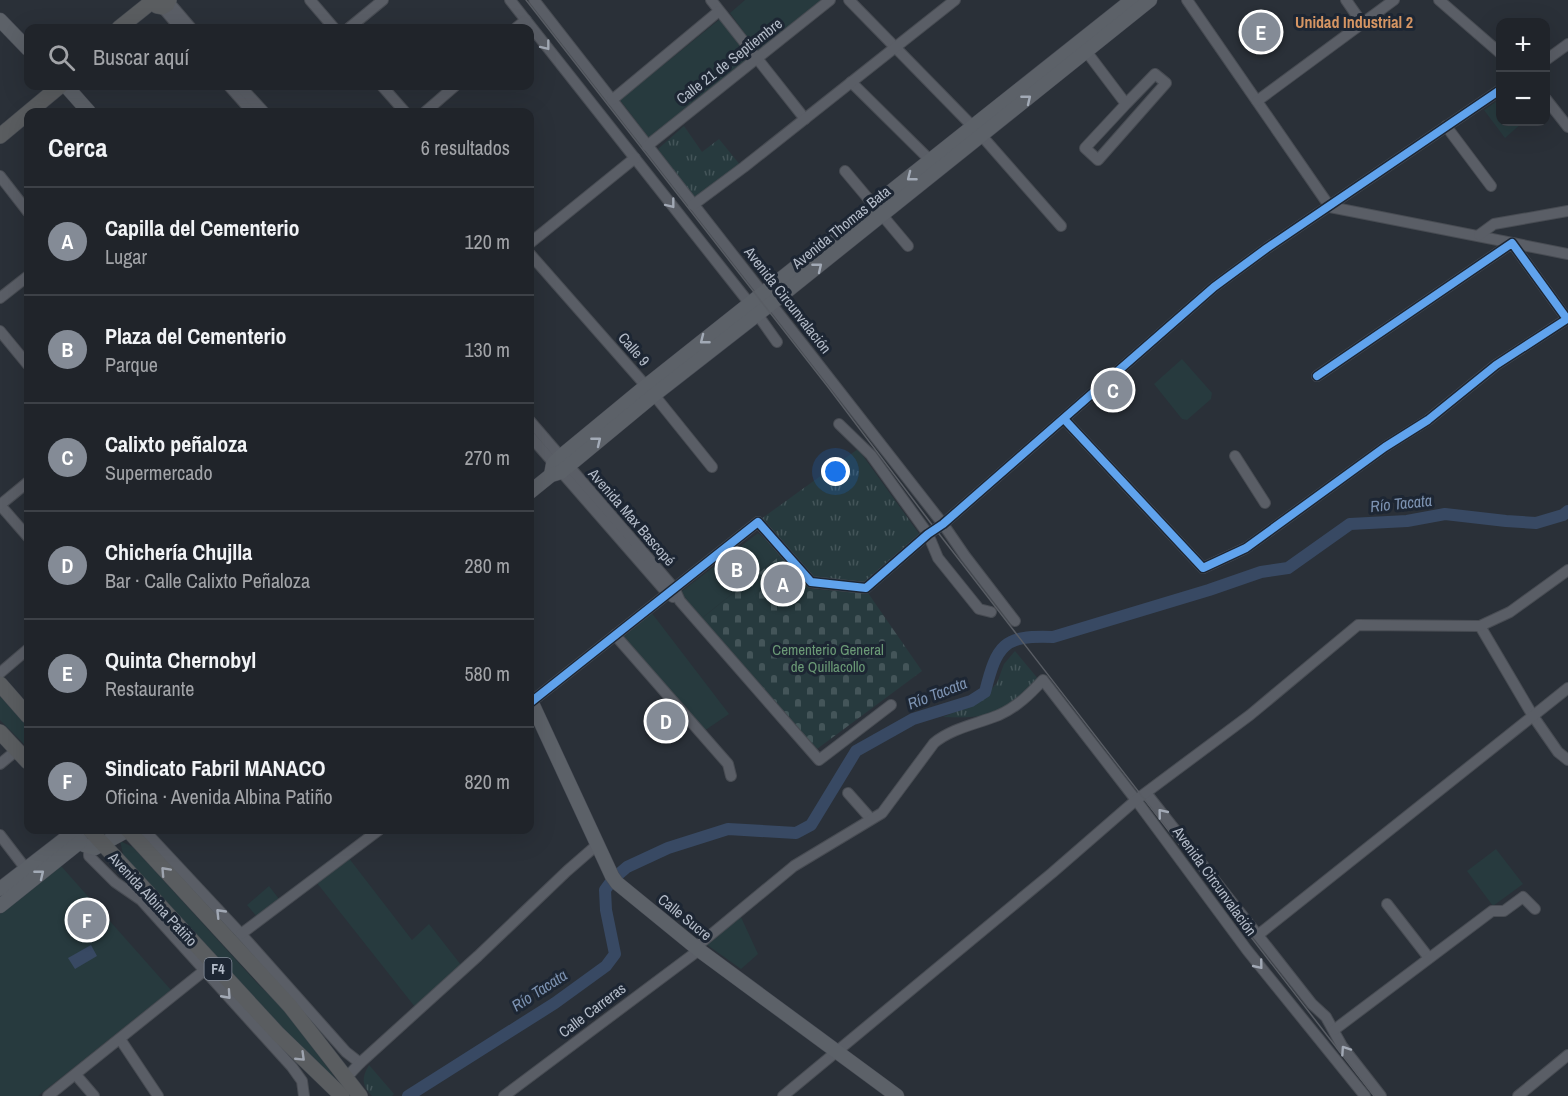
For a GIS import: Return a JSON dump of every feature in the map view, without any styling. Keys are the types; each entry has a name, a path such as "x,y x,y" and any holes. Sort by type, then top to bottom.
{"highway":[{"path":"126,24 163,3"},
{"path":"137,24 163,3"},
{"path":"0,125 43,90"},
{"path":"34,108 55,90"},
{"path":"0,136 24,116"},
{"path":"0,684 24,711"},
{"path":"0,732 24,758"},
{"name":"Avenida Albina Patiño","path":"132,834 290,1006 338,1090"},
{"name":"Avenida Albina Patiño","path":"86,837 278,1034 338,1090 360,1096"}],"main road":[{"name":"Avenida Thomas Bata","path":"534,488 650,390 977,131 1132,0"},
{"name":"Avenida Thomas Bata","path":"977,131 1086,51 1150,0"},
{"path":"0,20 24,45"},
{"path":"70,90 85,108"},
{"name":"Calle Sucre","path":"534,708 614,879 697,948 897,1096"},
{"path":"0,889 26,869 86,837 104,834"},
{"path":"0,906 86,837"}],"street":[{"path":"310,0 331,24"},
{"path":"354,24 383,0"},
{"path":"510,0 529,24"},
{"path":"711,0 806,119"},
{"name":"Calle 21 de Septiembre","path":"647,146 830,0"},
{"path":"849,0 977,131 1060,226"},
{"path":"1187,0 1330,207 1568,254"},
{"path":"1346,0 1362,23"},
{"path":"1257,101 1394,0"},
{"path":"1439,0 1496,50"},
{"name":"Avenida Circunvalación","path":"540,2 647,146 768,298 1015,621"},
{"path":"693,205 806,119 948,2"},
{"path":"163,3 177,24"},
{"path":"163,3 187,24"},
{"path":"612,100 719,11"},
{"path":"521,24 526,20"},
{"path":"534,30 754,309 777,342"},
{"path":"1550,57 1568,44"},
{"path":"1086,51 1126,104"},
{"path":"1155,74 1166,83 1098,160 1085,148 1126,104 1155,74"},
{"path":"851,82 935,165"},
{"path":"233,90 248,108"},
{"path":"244,90 260,108"},
{"path":"386,90 401,108"},
{"path":"430,108 450,90"},
{"path":"534,697 758,522 811,582 866,588 1064,420 1214,287 1267,248 1496,93"},
{"path":"1550,105 1568,127"},
{"path":"1446,126 1491,186"},
{"path":"534,240 634,158"},
{"path":"845,171 908,246"},
{"path":"0,176 24,207"},
{"path":"1479,235 1494,224 1568,211"},
{"path":"1064,420 1203,568 1246,549 1384,447 1428,420 1496,365 1567,319 1512,243"},
{"path":"1317,376 1512,243"},
{"name":"Calle 9","path":"534,259 650,390 712,467"},
{"path":"0,298 24,279"},
{"path":"0,331 24,360"},
{"path":"839,424 872,454 928,534 938,558 979,609 991,612"},
{"name":"Avenida Max Bascopé","path":"534,428 558,467"},
{"name":"Avenida Max Bascopé","path":"534,440 680,601 819,760 891,705"},
{"path":"1235,456 1265,502"},
{"path":"24,485 0,505 24,532"},
{"path":"783,1096 1052,873 1136,800 1250,715 1358,625 1480,626 1510,612 1568,570"},
{"path":"1480,626 1533,716 1558,752 1568,760"},
{"path":"615,635 728,764 731,776"},
{"path":"0,673 24,652"},
{"name":"Avenida Circunvalación","path":"1043,680 1136,800 1247,950 1365,1096"},
{"name":"Calle Carreras","path":"504,1096 697,948 794,866 882,813 934,743 944,734 1000,715 1020,703 1043,680"},
{"path":"1258,935 1568,688"},
{"path":"0,764 17,750"},
{"path":"848,793 871,819"},
{"name":"Avenida Circunvalación","path":"1147,794 1312,1004 1326,1017 1342,1046 1381,1096"},
{"path":"148,834 346,1052 360,1063"},
{"path":"241,934 374,834"},
{"path":"0,835 26,869"},
{"path":"86,837 89,856 115,882 141,900 292,1067 302,1081 303,1096"},
{"path":"338,1090 360,1063 598,844"},
{"path":"1334,1030 1492,911 1504,911 1522,897 1535,909"},
{"path":"1387,904 1429,958"},
{"path":"48,1096 205,970"},
{"path":"120,1039 158,1096"},
{"path":"1518,1096 1568,1055"},
{"path":"76,1075 94,1096"}],"green space":[{"path":"745,0 822,0 759,53 730,13"},
{"path":"720,19 751,57 649,138 620,100"},
{"path":"1496,102 1496,126 1484,110"},
{"path":"684,126 702,152 719,139 741,166 695,199 658,149"},
{"path":"1496,126 1518,126 1505,138"},
{"path":"1182,359 1212,393 1211,399 1187,420 1182,419 1154,384"},
{"path":"858,449 920,535 864,582 811,577 761,519"},
{"path":"758,533 782,554 702,618 683,596 682,591"},
{"name":"Cementerio General de Quillacollo","path":"782,554 810,589 868,593 922,671 817,749 702,618"},
{"path":"651,612 729,714 704,731 621,636"},
{"path":"1015,651 1039,680 1021,698 998,712 971,717 943,717 981,701 997,683 1004,664"},
{"path":"0,696 24,723 24,744 0,720"},
{"path":"120,841 133,847 258,984 287,1012 341,1086 301,1048 127,860"},
{"path":"1496,849 1523,884 1493,906 1467,871"},
{"path":"348,857 412,940 429,924 461,965 415,1007 317,883"},
{"path":"61,866 171,990 38,1096 0,1096 0,914"},
{"path":"269,886 279,899 257,917 247,905"},
{"path":"740,915 758,954 741,969 706,944"},
{"path":"369,1065 394,1094 392,1096 372,1096 369,1092 364,1082"}],"water":[{"path":"91,945 97,956 75,969 68,958"}],"waterway":[{"name":"Río Tacata","path":"408,1096 555,1003 606,966 615,954 606,910 605,890 613,879 627,867 668,848 728,829 796,833 811,825 856,751 913,719 971,701 985,692 999,653 1013,641 1023,638 1053,637 1261,572 1288,568 1350,524 1407,521 1445,514 1536,523 1563,515 1568,511"}],"tram line":[{"path":"526,0 828,387 1374,1096"}],"cycle path":[{"path":"534,700 758,522 811,582 866,588 928,534 943,524 1214,287 1267,248 1496,93"},
{"path":"1064,419 1203,568 1246,548 1385,447 1428,420 1496,365 1567,319 1512,243 1317,376"}],"place":[{"name":"Quinta Chernobyl","path":"1261,32"},
{"name":"Calixto peñaloza","path":"1113,390"},
{"name":"Plaza del Cementerio","path":"737,569"},
{"name":"Capilla del Cementerio","path":"783,584"},
{"name":"Chichería Chujlla","path":"666,721"},
{"name":"Sindicato Fabril MANACO","path":"87,920"}],"district":[{"name":"Unidad Industrial 2","path":"1354,22"}]}
